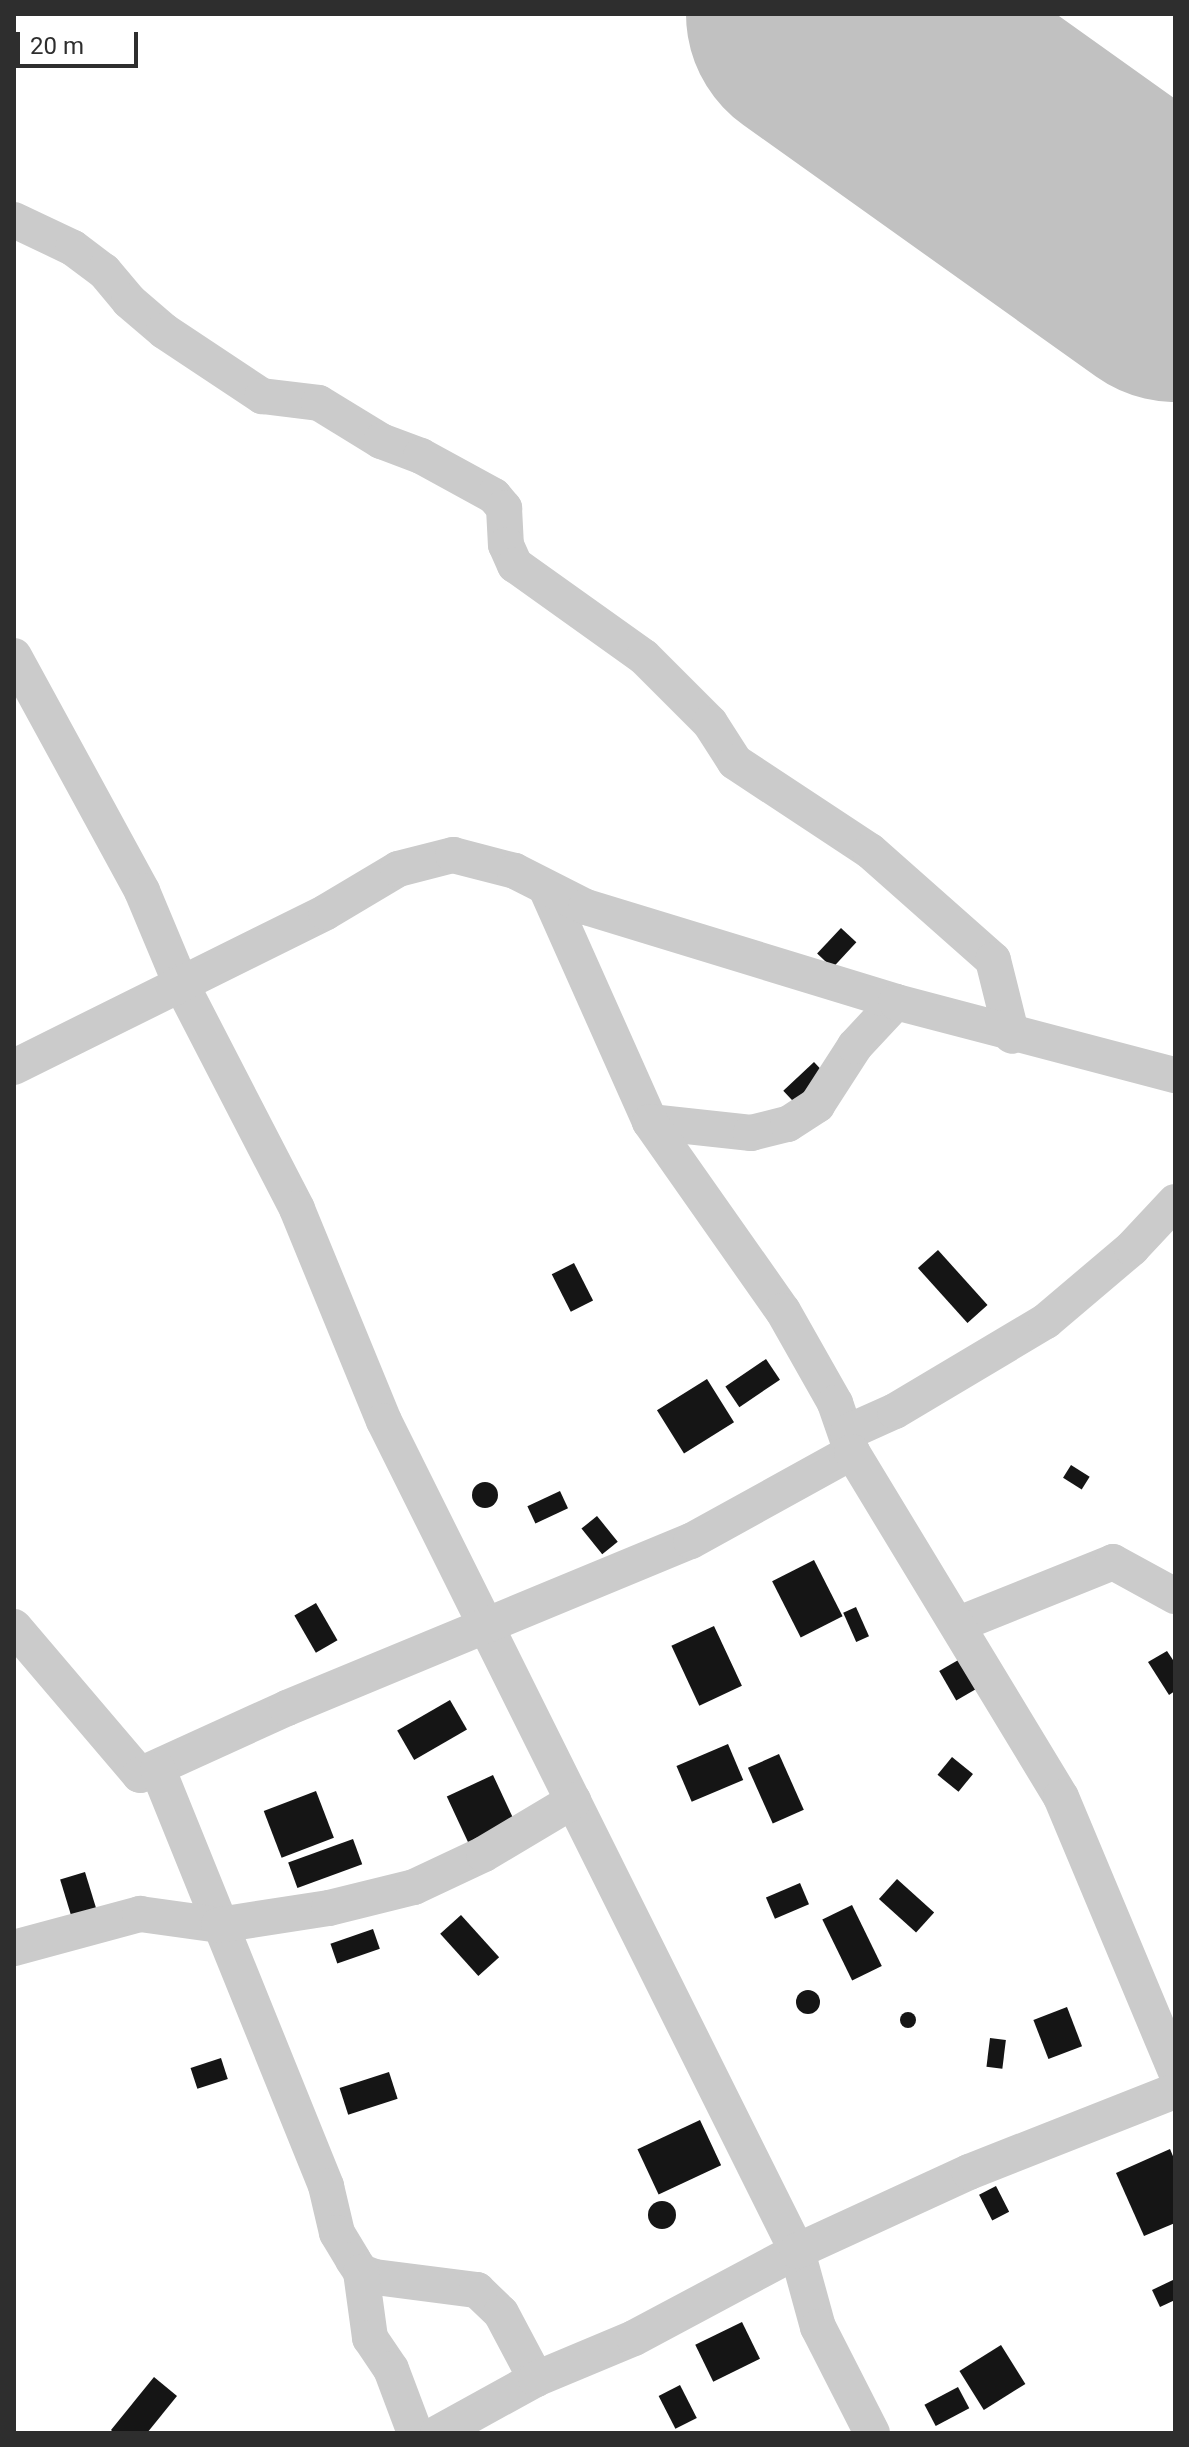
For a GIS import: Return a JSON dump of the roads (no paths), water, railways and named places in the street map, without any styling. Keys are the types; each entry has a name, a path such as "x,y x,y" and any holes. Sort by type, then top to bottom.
{"street":[{"path":"14,220 73,248 104,271 129,301 164,331 262,396 319,403 381,441 421,456 494,496 504,508 506,545 515,565 644,657 710,723 735,762 870,851 993,960 1012,1036"},
{"path":"17,666 142,891 180,982 297,1209 384,1421 797,2251 818,2327 872,2433"},
{"path":"14,1067 326,912 398,869 436,858 472,859 515,871 586,907 1012,1036 1127,1059 1175,1075"},
{"path":"546,888 650,1122 783,1311 887,1516 959,1624 1061,1797 1175,2070"},
{"path":"650,1122 751,1133 788,1124 817,1105 855,1046 896,1002"},
{"path":"14,1627 82,1703 124,1760 140,1775 158,1770 287,1708 488,1628 691,1541 895,1411 1046,1321 1132,1248 1175,1202"},
{"path":"959,1624 1113,1562 1175,1596"},
{"path":"158,1770 326,2186 337,2233 361,2272 370,2338 391,2369 415,2433"},
{"path":"14,1948 140,1914 219,1925 329,1908 414,1887 484,1854 573,1801"},
{"path":"438,2433 536,2379 592,2359 797,2251 969,2172 1175,2091"},
{"path":"361,2272 413,2285 477,2290 501,2313 536,2379"}]}
